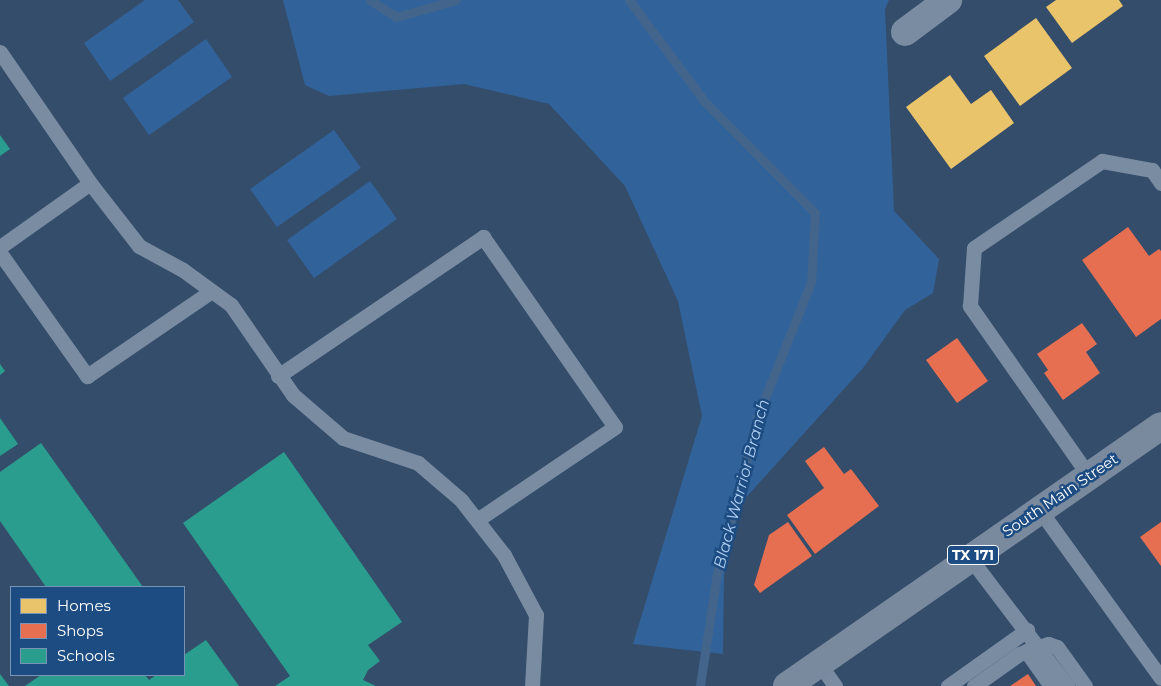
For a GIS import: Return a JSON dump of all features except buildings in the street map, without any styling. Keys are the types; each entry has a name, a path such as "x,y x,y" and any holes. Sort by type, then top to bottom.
{"main road":[{"name":"South Main Street","path":"787,686 1161,426"}],"street":[{"path":"905,32 948,0"}],"lane":[{"path":"0,52 90,183 138,246 183,270 210,292 231,305 278,376 293,395 343,438 418,463 461,500 504,555 536,616 532,686"},
{"path":"1088,476 970,306 974,248 1102,161 1152,170 1161,182"},
{"path":"0,246 90,183"},
{"path":"278,376 483,237 615,427 477,520"},
{"path":"0,253 87,376 210,292"},
{"path":"1039,509 1161,678"},
{"path":"970,558 1001,602 1027,630 1033,648 1051,686"},
{"path":"948,686 1027,630"},
{"path":"974,686 1033,648 1058,647 1085,686"},
{"path":"1033,648 1067,686"},
{"path":"819,663 835,686"}],"shaded area":[{"path":"145,0 178,0 194,22 110,81 84,43"},
{"path":"283,0 889,0 885,9 894,211 939,259 933,293 905,310 863,368 740,504 724,575 723,654 633,644 702,416 678,301 625,186 549,104 464,84 329,96 305,85"},
{"path":"206,39 232,77 149,135 123,98"},
{"path":"334,130 361,168 277,227 250,189"},
{"path":"370,181 397,219 314,278 287,240"}],"waterway":[{"name":"Black Warrior Branch","path":"370,0 396,17 456,0"},
{"name":"Black Warrior Branch","path":"629,0 705,102 815,213 811,282 758,415 717,573 700,686"}]}
